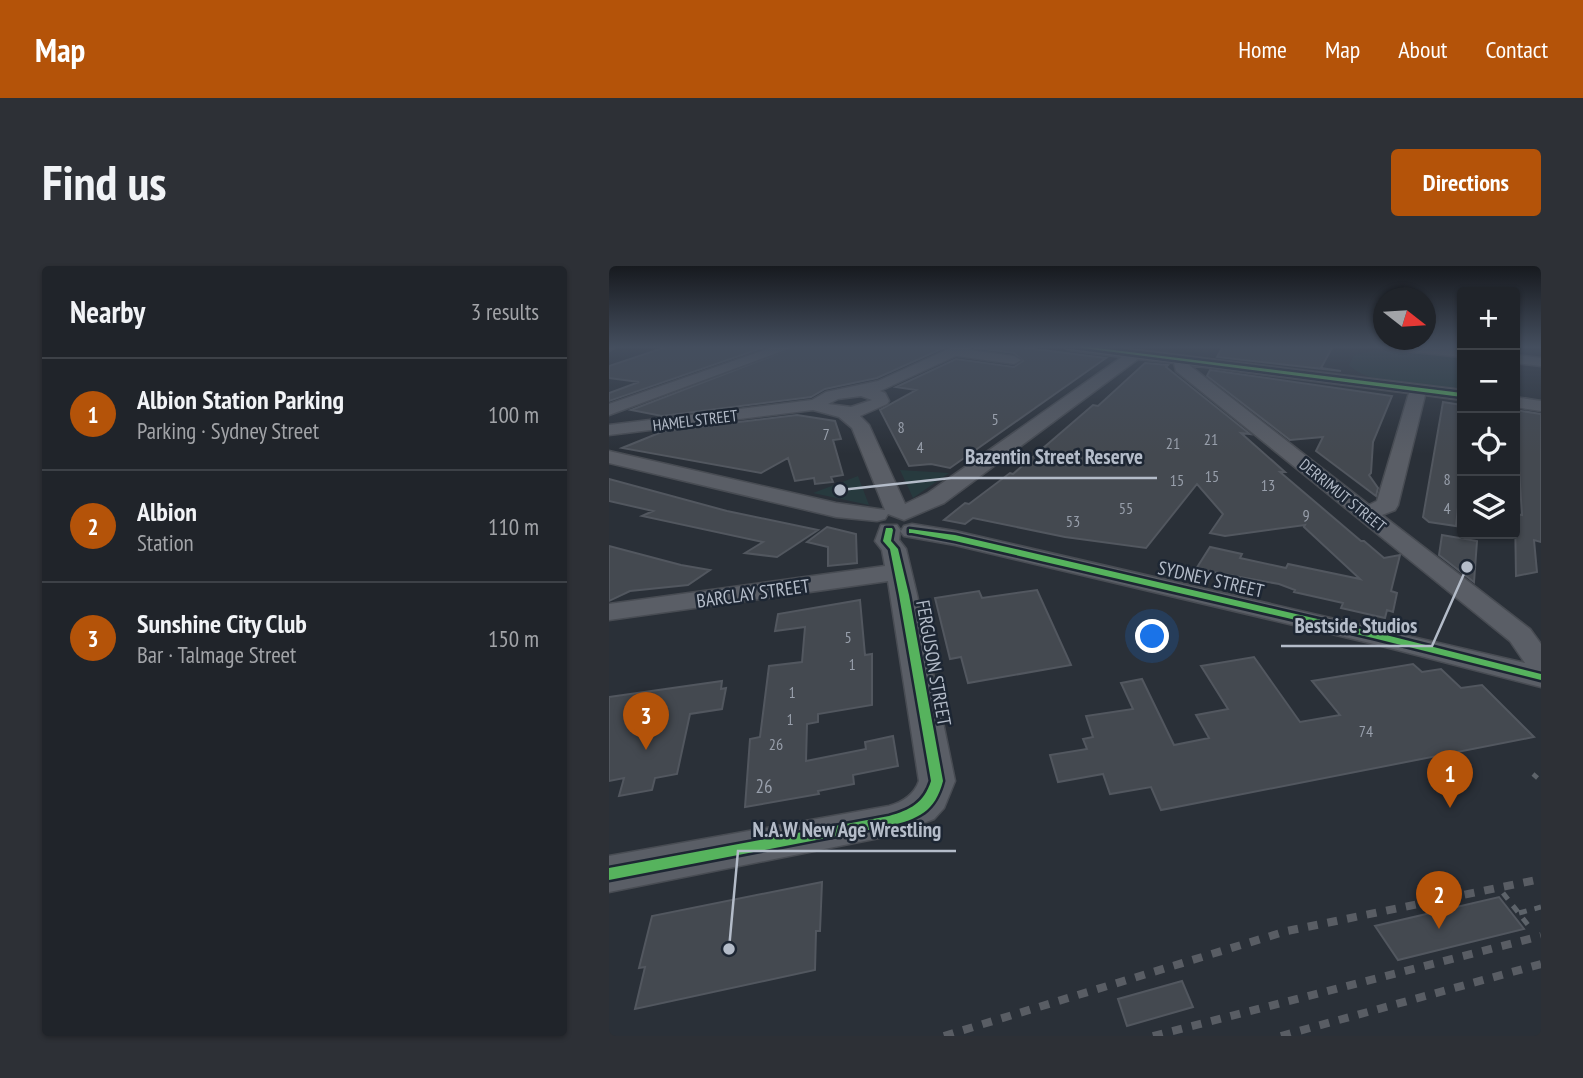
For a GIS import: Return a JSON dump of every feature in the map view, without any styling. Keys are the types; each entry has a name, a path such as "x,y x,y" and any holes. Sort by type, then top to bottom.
{"street":[{"path":"609,410 688,382"},
{"path":"820,406 843,412 866,405 892,382"},
{"path":"897,525 1111,382"},
{"name":"DERRIMUT STREET","path":"1208,382 1367,514 1520,635 1541,665"},
{"path":"1345,382 1457,394"},
{"path":"1367,514 1387,505 1417,390"},
{"path":"820,406 834,395 866,405"},
{"name":"FERGUSON STREET","path":"609,874 888,821 918,812 928,804 937,781 904,595 897,525 866,405"},
{"name":"HAMEL STREET","path":"609,430 820,406"},
{"name":"SYDNEY STREET","path":"609,457 836,510 857,519 955,538 1374,635 1508,662 1541,665"},
{"name":"BARCLAY STREET","path":"609,612 897,525"},
{"path":"1498,619 1507,637 1508,662"},
{"name":"SYDNEY STREET","path":"1508,662 1541,677"}],"path":[{"path":"1533,774 1541,781"},
{"path":"1503,893 1532,930"},
{"path":"1519,913 1541,907"}],"green space":[{"path":"1392,382 1457,382 1457,389 1419,386"},
{"path":"900,470 949,473 913,498"},
{"path":"858,476 869,505 813,493"}],"building":[{"path":"639,382 664,382 609,401 609,393"},
{"path":"704,382 858,382 825,389 811,397 662,416 631,410"},
{"path":"907,382 1072,382 950,468 931,464 909,466 880,410 916,390 896,387"},
{"path":"1124,382 1185,382 1250,434 1241,433 1285,472 1280,472 1361,541 1384,558 1400,555 1391,591 1397,593 1393,612 1387,610 1385,618 1341,608 1343,603 1294,592 1295,590 1279,584 1196,569 1210,547 1242,554 1240,558 1286,568 1288,564 1360,579 1304,527 1305,525 1225,536 1210,533 1223,514 1197,484 1146,548 1065,537 973,518 965,524 944,520 1010,473 1013,474 1093,405 1098,406"},
{"path":"1215,382 1294,382 1392,396 1373,442 1369,475 1378,488 1376,496 1316,451 1323,437 1290,440"},
{"path":"1443,402 1457,404 1456,526 1429,522 1423,517"},
{"path":"1520,411 1541,414 1541,542 1534,540 1537,572 1516,576 1515,539 1520,539"},
{"path":"797,415 835,421 841,439 833,440 843,475 831,477 833,482 815,484 814,478 795,481 788,458 761,473 622,448 664,431"},
{"path":"609,479 727,511 818,530 777,557 745,553 763,542 642,516 653,511 609,501"},
{"path":"827,527 856,534 857,563 828,566 828,547 807,542"},
{"path":"1442,535 1477,541 1474,582 1439,555"},
{"path":"609,546 710,570 688,585 630,591 609,601"},
{"path":"1037,590 1071,665 968,683 961,657 950,659 935,598 979,591 982,598"},
{"path":"860,600 865,655 872,654 872,705 818,714 818,722 807,724 806,761 866,749 865,742 893,736 898,766 853,775 854,784 818,791 819,794 745,807 750,739 760,737 769,666 802,662 805,627 775,631 778,614"},
{"path":"1254,657 1300,722 1340,715 1312,681 1413,664 1422,672 1441,669 1461,688 1482,685 1534,737 1161,810 1151,787 1110,794 1103,774 1058,782 1050,755 1087,749 1083,739 1093,737 1086,716 1133,709 1121,683 1142,679 1174,745 1209,738 1196,715 1228,709 1201,666"},
{"path":"722,681 721,689 726,688 722,709 690,714 677,774 655,778 652,790 619,796 624,778 609,781 609,697"},
{"path":"822,882 815,970 635,1009 645,967 639,968 652,916"},
{"path":"1499,897 1524,929 1398,960 1375,926"},
{"path":"1182,981 1193,1007 1127,1026 1118,999"}],"railway":[{"path":"944,1036 1287,931 1541,879"},
{"path":"1153,1036 1541,936"},
{"path":"1281,1036 1541,964"}],"cycle path":[{"path":"1357,382 1457,394"},
{"path":"609,874 889,821 913,813 931,798 937,781 904,595 894,549 887,541 889,530"},
{"path":"912,531 955,538 1374,635 1541,677"}],"place":[{"name":"Bazentin Street Reserve","path":"840,490"},
{"name":"Bestside Studios","path":"1467,567"},
{"name":"Sunshine City Club","path":"646,750"},
{"name":"Albion Station Parking","path":"1450,808"},
{"name":"Albion","path":"1439,929"},
{"name":"N.A.W New Age Wrestling","path":"729,949"}]}
